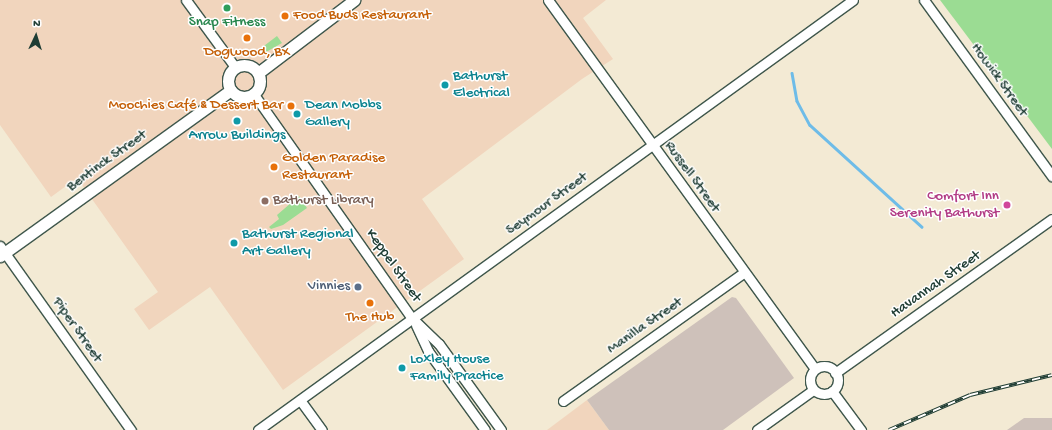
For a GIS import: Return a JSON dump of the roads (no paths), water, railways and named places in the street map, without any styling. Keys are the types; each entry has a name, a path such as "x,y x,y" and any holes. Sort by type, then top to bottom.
{"main road":[{"path":"258,73 354,0"},
{"path":"245,65 258,73 259,86 254,93 244,96 231,90 228,80 235,67 245,65"},
{"name":"Bentinck Street","path":"2,252 231,90"}],"street":[{"path":"186,0 235,67"},
{"name":"Russell Street","path":"548,0 743,273 815,369"},
{"name":"Seymour Street","path":"258,430 853,0"},
{"name":"Howick Street","path":"924,0 1052,176"},
{"name":"Keppel Street","path":"254,93 412,318 428,351 485,430"},
{"name":"Havannah Street","path":"836,373 1052,219"},
{"name":"Piper Street","path":"2,252 131,430"},
{"name":"Manilla Street","path":"563,401 743,273"},
{"name":"Keppel Street","path":"412,318 439,344 501,430"},
{"path":"826,367 836,373 837,385 832,391 824,394 813,390 810,378 815,369 826,367"},
{"path":"459,394 469,386"},
{"path":"757,430 813,390"},
{"path":"832,391 861,430"},
{"path":"300,400 322,430"}],"waterway":[{"path":"792,73 797,101 810,125 922,227"}],"railway":[{"path":"889,430 970,395 1052,375"}],"place":[{"name":"Snap Fitness","path":"227,8"},
{"name":"Food Buds Restaurant","path":"285,16"},
{"name":"Dogwood, BX","path":"247,38"},
{"name":"Bathurst Electrical","path":"445,85"},
{"name":"Moochies Café & Dessert Bar","path":"291,106"},
{"name":"Dean Mobbs Gallery","path":"297,114"},
{"name":"Arrow Buildings","path":"237,121"},
{"name":"Golden Paradise Restaurant","path":"274,167"},
{"name":"Bathurst Library","path":"265,201"},
{"name":"Comfort Inn Serenity Bathurst","path":"1007,205"},
{"name":"Bathurst Regional Art Gallery","path":"234,243"},
{"name":"Vinnies","path":"358,287"},
{"name":"The Hub","path":"370,303"},
{"name":"Loxley House Family Practice","path":"402,368"}]}
